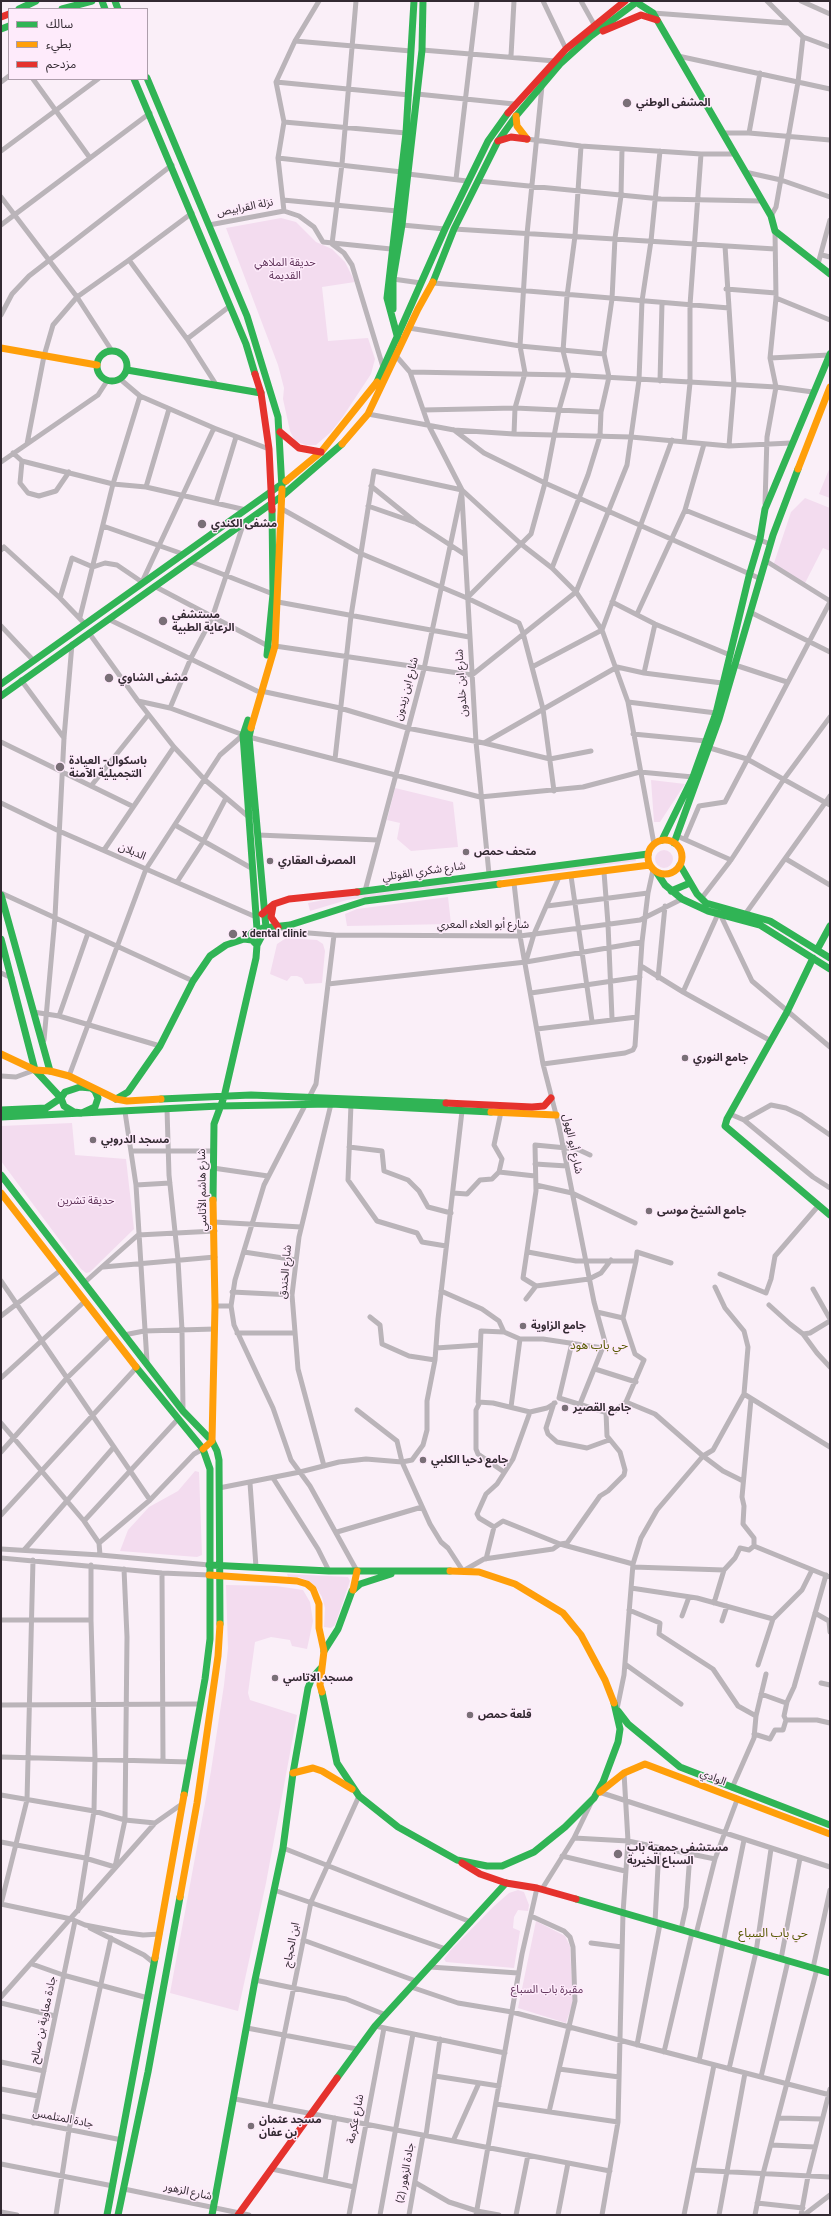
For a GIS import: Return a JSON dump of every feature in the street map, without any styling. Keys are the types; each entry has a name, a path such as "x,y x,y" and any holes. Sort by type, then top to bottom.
{"main road":[{"path":"21,8 36,1"},
{"path":"66,8 92,1"},
{"path":"405,337 393,309 393,279 402,225 414,1"},
{"path":"401,345 397,338 387,298 391,249 405,173 417,94 422,50 423,1"},
{"path":"1,684 82,620 142,582 271,493 321,452 376,383 401,330 445,228 488,141 514,104 566,49 625,1"},
{"path":"1,696 21,680 156,587 189,561 282,496 307,477 336,450 368,414 432,283 454,229 498,141 516,116 560,64 591,36 637,1 650,7 658,20 723,132 733,154 771,216 775,231 830,274"},
{"path":"591,36 633,16 645,16 658,20"},
{"path":"134,80 172,165 246,344 260,393 269,449 272,503 272,646"},
{"path":"116,1099 128,1092 160,1046 193,981 210,956 226,945 244,939 257,929 246,736 272,646 278,602 282,509 280,432 278,417 247,316 148,80"},
{"path":"516,116 517,126 527,139"},
{"path":"498,141 511,137 527,139"},
{"path":"1,348 97,365"},
{"path":"112,351 124,357 127,370 120,379 107,381 99,375 97,365 103,354 112,351"},
{"path":"662,840 708,745 749,576 760,539 765,509 791,443 830,355"},
{"path":"127,370 217,387 260,393"},
{"path":"830,387 787,494 770,544 735,665 676,839 682,853 680,866 701,899 713,907 746,913 770,922 830,958"},
{"path":"280,432 299,448 321,452"},
{"path":"244,939 252,940 257,945 266,928 258,835 246,736"},
{"path":"676,839 662,840 654,844 648,854 654,869 671,891 682,899 719,914 760,925 830,969"},
{"name":"شارع شكري القوتلي","path":"256,917 264,913 274,904 289,899 365,891 648,854"},
{"path":"654,869 670,874 680,866"},
{"name":"شارع شكري القوتلي","path":"257,929 278,927 365,901 604,872 654,869"},
{"path":"671,891 690,883"},
{"path":"1,894 50,1071"},
{"path":"274,904 271,908 271,918 278,927"},
{"path":"817,950 830,926"},
{"path":"1,939 35,1070 60,1098 64,1106 74,1112 82,1113 90,1111 95,1107 98,1098 95,1091 91,1088 72,1089 60,1098 46,1108 1,1110"},
{"name":"شارع هاشم الأتاسي","path":"212,1441 215,1329 215,1231 213,1168 214,1124 219,1106 224,1097 256,958 257,945"},
{"path":"813,958 787,1012 730,1114 725,1126 830,1215"},
{"path":"1,1054 35,1070 50,1071 69,1076 116,1099 127,1101 224,1097 312,1096 532,1107 544,1106 551,1098"},
{"path":"1,1117 125,1112 167,1108 307,1104 351,1104 556,1115"},
{"path":"1,1175 147,1362 183,1411 212,1441 218,1455 221,1617 218,1656 197,1804 148,2072 118,2215"},
{"path":"2,1196 61,1270 84,1302 203,1449 209,1461 210,1469 210,1639 184,1803 107,2215"},
{"path":"203,1449 212,1441"},
{"path":"209,1565 329,1571 480,1572 515,1584 539,1597 563,1613 581,1635 590,1649 617,1710 620,1729 618,1742 608,1771 594,1798 565,1827 534,1852 502,1866 487,1866 456,1860"},
{"path":"357,1571 352,1591 338,1629 324,1651 320,1669 320,1685 337,1763 357,1793"},
{"path":"352,1591 360,1584 400,1572"},
{"path":"210,1575 291,1580 307,1584 313,1589 319,1604 319,1628 324,1651"},
{"path":"212,2211 283,1848 293,1773 308,1688 312,1678 320,1669"},
{"name":"الوادي","path":"617,1710 628,1724 680,1766 732,1788 830,1825"},
{"name":"الوادي","path":"594,1798 599,1792 624,1773 645,1764 657,1767 737,1800 830,1834"},
{"path":"293,1773 314,1768 322,1771 357,1793 398,1826 480,1874 506,1883 539,1888 830,1973"},
{"path":"238,2214 313,2114 357,2049 375,2026 506,1883"}],"street":[{"path":"320,1 295,41 276,82 284,122 278,158 284,211 298,216 314,227 323,242 391,249"},
{"path":"332,244 342,164 347,89 356,1"},
{"path":"456,179 472,55 477,1"},
{"path":"511,56 514,1"},
{"path":"543,1 566,49"},
{"path":"582,1 595,26"},
{"path":"767,1 787,23 803,37 830,47"},
{"path":"801,1 830,14"},
{"path":"650,7 787,23"},
{"path":"771,216 776,207 789,135 798,82 803,37"},
{"path":"295,41 352,47 411,50"},
{"path":"422,50 472,55 511,56 555,61"},
{"path":"678,56 830,89"},
{"path":"750,133 760,73"},
{"path":"34,80 90,158"},
{"path":"1,151 97,80"},
{"path":"276,82 409,95"},
{"path":"514,434 515,408 525,373 520,346 528,234 542,84"},
{"path":"417,94 514,104"},
{"path":"1,225 150,113"},
{"path":"284,122 406,133"},
{"path":"723,132 789,135 830,140"},
{"path":"527,139 581,146 622,149 701,154 733,154"},
{"path":"467,598 531,534 545,483 555,436 558,410 569,375 563,351 567,296 575,236 581,146"},
{"path":"552,568 579,498 600,436 601,412 609,377 604,354 612,299 615,238 621,196 622,149"},
{"path":"156,587 212,618 272,646 472,675 576,592 627,465 638,380 642,301 651,241 654,198 660,151"},
{"path":"684,442 690,382 690,305 701,154"},
{"path":"278,158 342,164 467,181"},
{"path":"1,315 12,294 29,276 172,165"},
{"path":"744,172 780,180 830,197"},
{"path":"478,181 621,196 697,201 762,201"},
{"path":"1,197 77,297 112,351"},
{"path":"283,200 337,204 397,211"},
{"name":"نزلة القرابيص","path":"209,226 284,211"},
{"path":"27,444 44,356 53,325 77,297 192,213"},
{"path":"818,264 822,255 830,220"},
{"path":"402,225 445,228"},
{"path":"454,229 775,249"},
{"path":"765,509 766,442 776,387 770,358 776,296 775,231"},
{"path":"332,244 344,253 352,265 383,368"},
{"path":"724,246 734,385 729,446"},
{"path":"822,255 830,257"},
{"path":"129,260 186,339 217,387"},
{"path":"393,279 421,283"},
{"path":"432,283 567,296 729,308"},
{"path":"726,290 776,296 830,320"},
{"path":"660,381 662,303"},
{"path":"186,339 230,306"},
{"path":"409,328 520,346 604,354"},
{"path":"770,358 830,355"},
{"path":"396,357 410,372 428,424 462,490 521,544 552,568 576,592 602,630 617,667 628,702 654,844"},
{"path":"410,372 569,375 776,387 813,392"},
{"path":"120,379 140,396 214,428 269,449"},
{"path":"1,462 98,395 107,381"},
{"path":"82,620 103,526 140,396"},
{"path":"424,410 515,408 601,412"},
{"path":"146,487 169,409"},
{"path":"368,414 454,430 555,436 631,437 729,446 766,442 791,443"},
{"path":"60,598 72,558 93,566 105,563 117,566 142,582 158,544 183,495 214,428"},
{"path":"454,430 484,453 545,483 609,510 749,576 761,579"},
{"path":"216,503 236,437"},
{"path":"532,667 602,630 642,526 672,440"},
{"path":"637,614 685,510 704,444"},
{"path":"13,453 22,462 69,472 114,484 146,487 246,510"},
{"path":"22,462 20,484 28,493 39,496 56,491 69,472"},
{"path":"335,759 340,708 348,657 351,616 374,471 462,490"},
{"path":"371,486 418,524 464,554"},
{"name":"شارع ابن زيدون","path":"365,891 424,668 430,631 462,490"},
{"name":"شارع ابن خلدون","path":"462,490 468,637 480,797 489,874"},
{"path":"368,506 418,524"},
{"path":"282,509 362,554 440,588 467,598 519,623 524,633 543,709 554,791"},
{"path":"685,510 770,544"},
{"path":"170,708 191,658 212,618 228,575 245,521"},
{"path":"103,526 183,554"},
{"path":"2,546 60,598 82,620"},
{"path":"189,561 228,575 273,594"},
{"path":"685,839 699,806 725,802 830,601 766,561"},
{"path":"278,602 468,637"},
{"path":"612,602 655,624 730,655"},
{"path":"750,612 830,652"},
{"path":"108,619 259,691 340,708 407,728 484,743 550,759 591,750"},
{"path":"644,673 655,624"},
{"path":"1,626 33,660"},
{"path":"89,632 148,715 174,747 205,780 250,818"},
{"path":"43,1043 55,917 64,738 72,644"},
{"path":"735,665 787,682"},
{"path":"484,743 617,667 644,673 722,684"},
{"path":"21,680 64,738"},
{"path":"138,701 170,708 246,736 396,773 480,797 583,787 640,772 693,777"},
{"path":"628,702 716,713"},
{"path":"91,786 148,715"},
{"path":"701,899 731,860 784,779 830,717"},
{"path":"633,734 708,745 747,759 828,804"},
{"path":"69,1076 116,945 146,869 220,755 246,736"},
{"path":"1,742 132,806"},
{"path":"104,850 132,806 174,747"},
{"path":"746,913 828,804 830,796"},
{"path":"177,882 203,842 226,798"},
{"name":"الدبلان","path":"1,803 59,831 256,917"},
{"path":"175,824 203,842 253,869"},
{"path":"258,835 378,840"},
{"path":"676,839 685,839 731,860"},
{"path":"786,859 830,885"},
{"path":"543,1064 629,1052 633,1050 636,1042 642,942 648,893 654,869"},
{"path":"604,872 612,1018"},
{"path":"571,876 580,928 592,1021"},
{"path":"526,962 534,934 559,877"},
{"name":"شارع أبو الهول","path":"514,883 520,936 526,962 543,1064 567,1166 589,1279 606,1342 580,1404"},
{"path":"547,906 648,893"},
{"path":"1,894 55,917 193,981"},
{"name":"شارع أبو العلاء المعري","path":"278,927 296,932 334,935 520,936 645,918 665,906 682,899"},
{"path":"658,978 665,906"},
{"path":"683,992 719,914"},
{"path":"719,914 752,980 787,1012 830,1047"},
{"path":"59,1016 88,933"},
{"path":"334,935 318,1074 312,1096 268,1176 232,1292 231,1306 232,1318 237,1333 273,1408 287,1451 337,1532 357,1571"},
{"path":"328,984 526,962 642,942"},
{"path":"641,966 658,978 771,1041"},
{"path":"1,973 12,978"},
{"path":"531,993 609,980 640,977"},
{"path":"34,1012 59,1016 160,1046"},
{"path":"537,1028 612,1018 637,1017"},
{"path":"1,1076 16,1077 35,1070"},
{"name":"شارع الخندق","path":"324,1466 298,1369 292,1295 301,1227 331,1104"},
{"path":"351,1104 348,1180 377,1221 417,1233 422,1242 446,1246"},
{"path":"744,1120 771,1105 786,1108 829,1132"},
{"path":"167,1108 170,1183 178,1260 182,1330 183,1411"},
{"path":"219,1488 250,1483 366,1458 402,1462 412,1460 422,1446 427,1430 427,1401 435,1360 441,1291 462,1111"},
{"path":"125,1112 136,1185 147,1362"},
{"path":"453,1193 467,1194 480,1180 492,1179 499,1172 502,1159 494,1145 501,1112"},
{"path":"730,1114 744,1120 813,1177 830,1188"},
{"path":"590,1155 577,1149 535,1145 536,1185 528,1252 523,1278 536,1286 589,1279 601,1273 611,1260"},
{"path":"349,1147 382,1151 384,1171 408,1180 419,1191 428,1207 451,1213"},
{"path":"132,1151 214,1151"},
{"path":"535,1164 567,1166"},
{"path":"213,1168 268,1176"},
{"path":"499,1172 535,1176"},
{"path":"136,1185 170,1183"},
{"path":"536,1185 572,1193 636,1223"},
{"path":"720,1274 766,1293 771,1279 775,1256 819,1206"},
{"path":"214,1222 301,1227"},
{"path":"85,1282 138,1235 215,1231"},
{"path":"244,1252 296,1260"},
{"path":"528,1252 586,1261 636,1261"},
{"path":"559,1398 611,1414 626,1402 636,1382 644,1360 635,1354 623,1318 637,1252 671,1263"},
{"path":"103,1267 215,1257"},
{"path":"1,1316 61,1270"},
{"path":"1,1281 150,1500"},
{"path":"526,1299 536,1286"},
{"path":"617,1710 625,1664 633,1565 641,1538 657,1510 703,1456 713,1450 744,1394 748,1347 744,1331 725,1308 715,1287"},
{"path":"803,1334 810,1333 830,1320 813,1289"},
{"path":"441,1291 482,1309 500,1321 504,1332"},
{"path":"232,1292 292,1295"},
{"path":"1,1378 84,1302"},
{"path":"770,1305 803,1334 830,1367"},
{"path":"215,1306 231,1306"},
{"path":"597,1312 623,1318"},
{"path":"370,1317 380,1325 382,1344 409,1356 435,1360"},
{"path":"124,1334 145,1331 215,1329"},
{"path":"480,1402 478,1402 481,1331 504,1332 520,1339 543,1339 603,1348"},
{"path":"237,1333 295,1332"},
{"path":"1,1452 15,1439 67,1378 112,1335"},
{"path":"511,1407 520,1339"},
{"path":"480,1402 530,1412 547,1408 559,1398 572,1343"},
{"path":"436,1348 480,1345"},
{"path":"1,1515 137,1367"},
{"path":"595,1369 636,1382"},
{"path":"744,1394 830,1447"},
{"path":"752,1398 743,1481 743,1524 754,1538 754,1546"},
{"path":"480,1402 476,1410 476,1449 478,1454 504,1472"},
{"path":"626,1402 655,1414 703,1456 723,1471 743,1481"},
{"path":"554,1403 546,1428 548,1434 557,1442 586,1448 609,1440"},
{"path":"357,1410 397,1441 402,1462 422,1507 440,1542 448,1548 463,1571 486,1559 553,1549 570,1540 600,1496 608,1491 624,1475 625,1470 620,1452 607,1436 606,1412"},
{"path":"494,1527 479,1518 477,1514 486,1494 497,1484 513,1459 530,1412"},
{"path":"84,1521 178,1419"},
{"path":"1,1423 84,1521 99,1543 100,1555"},
{"path":"26,1549 114,1447"},
{"path":"99,1543 150,1500 194,1454 203,1449"},
{"path":"274,1478 318,1549 329,1571"},
{"path":"250,1483 256,1567"},
{"path":"337,1532 422,1507"},
{"path":"486,1559 494,1527 503,1521 560,1544 633,1565 724,1570"},
{"path":"754,1546 829,1576 815,1613 794,1688 786,1703 784,1716 786,1720 783,1730 775,1730 770,1739 754,1734"},
{"path":"714,1602 724,1570 735,1558 740,1548 749,1550 754,1546"},
{"path":"1,1549 26,1549 209,1565"},
{"path":"1,1558 91,1565 162,1573 210,1575"},
{"path":"33,1560 26,1757 27,1800 1,1904 73,1920 144,1955 154,1963"},
{"path":"78,1911 85,1858 94,1811 95,1758 91,1565"},
{"path":"115,1867 125,1820 125,1704 127,1637 124,1569"},
{"path":"758,1665 773,1619 802,1590 812,1570"},
{"path":"162,1573 163,1761"},
{"path":"631,1588 714,1602 773,1619"},
{"path":"682,1616 689,1597"},
{"path":"722,1621 727,1606"},
{"path":"629,1610 660,1623 659,1634 713,1669 738,1706 756,1716"},
{"path":"815,1613 829,1621 830,1632"},
{"path":"1,1620 91,1620"},
{"path":"625,1664 681,1704"},
{"path":"732,1788 754,1734 756,1716 766,1674"},
{"path":"821,1683 830,1686"},
{"path":"762,1694 786,1703"},
{"path":"1,1705 200,1704"},
{"path":"786,1720 817,1720 830,1723"},
{"path":"1,1757 95,1758 190,1762"},
{"path":"602,2215 618,2122 623,1913 628,1841 624,1802 624,1773"},
{"path":"599,1792 624,1802 771,1849 830,1866"},
{"name":"ابن الحجاج","path":"270,2105 286,2034 303,1940 312,1902 357,1793"},
{"path":"1,1795 94,1811 125,1820 155,1823"},
{"path":"476,2213 518,1973 531,1916 539,1888 552,1876 562,1856 574,1838 594,1798"},
{"path":"664,2052 694,1933 715,1859 737,1800"},
{"path":"1,1997 73,1920 78,1911 115,1867 155,1823 184,1803"},
{"path":"574,1838 628,1841 715,1859"},
{"path":"699,2061 744,1840"},
{"path":"1,1842 85,1858 115,1867"},
{"path":"283,1848 328,1864 471,1922"},
{"path":"637,2044 657,1923 659,1848"},
{"path":"729,2069 756,1952 771,1849"},
{"path":"681,1930 686,1907 690,1854"},
{"path":"562,1856 625,1871"},
{"path":"761,2077 784,1960 800,1858"},
{"path":"274,1890 446,1949"},
{"path":"755,2215 763,2174 779,2118 815,1969 830,1890"},
{"path":"531,1916 564,1931 572,1941 575,2002 549,2112"},
{"name":"جادة معاوية بن صالح","path":"33,2123 73,1920"},
{"path":"84,1925 142,1935 160,1934"},
{"path":"56,2215 69,2130 111,1938"},
{"path":"303,1940 416,1981"},
{"path":"591,1943 622,1947"},
{"path":"32,1964 63,1975 148,1998"},
{"path":"430,1966 518,1973"},
{"path":"256,1980 346,1999 386,2015"},
{"path":"411,1987 458,2003 512,2012 787,2084 829,2093 808,2176 802,2215"},
{"path":"1,2003 55,2016"},
{"path":"375,2026 505,2053"},
{"path":"247,2028 286,2034 357,2049"},
{"name":"شارع عكرمة","path":"349,2215 384,2028"},
{"path":"380,2215 413,2034"},
{"name":"جادة الزهور (2)","path":"409,2215 435,2076 440,2039"},
{"path":"1,2062 44,2071"},
{"path":"684,2215 714,2065"},
{"path":"559,2069 619,2076"},
{"path":"719,2215 745,2073"},
{"path":"435,2076 499,2086"},
{"path":"453,2141 479,2083"},
{"path":"1,2089 38,2096"},
{"path":"235,2099 610,2171"},
{"path":"496,2104 618,2122"},
{"name":"جادة المتلمس","path":"1,2116 122,2140"},
{"path":"325,2180 335,2118"},
{"path":"779,2118 822,2120"},
{"path":"771,2145 815,2147"},
{"path":"516,2215 528,2155"},
{"path":"558,2215 568,2163"},
{"path":"1,2164 113,2186"},
{"path":"272,2169 354,2187"},
{"path":"693,2170 830,2177"},
{"path":"416,2183 449,2202 476,2213 499,2215"},
{"name":"شارع الزهور","path":"124,2189 212,2211 249,2215"},
{"path":"802,2215 830,2195"},
{"path":"757,2203 803,2208"},
{"path":"1,2212 15,2215"}],"green space":[{"name":"حديقة الملاهي القديمة","path":"281,218 296,222 316,242 332,249 345,262 355,282 322,287 328,341 368,338 375,359 371,374 342,418 331,432 316,445 306,445 295,441 290,431 283,399 284,388 278,365 226,228"},
{"path":"830,467 830,498 819,494"},
{"path":"805,498 830,508 830,551 823,548 804,585 773,566 791,512"},
{"path":"651,780 685,784 660,822 654,822"},
{"path":"395,788 453,802 458,847 411,851 397,839 400,823 387,820"},
{"path":"664,850 670,853 673,859 670,865 664,868 658,865 655,859 658,853"},
{"path":"635,856 636,861 347,900 310,911 308,903 354,894"},
{"path":"448,897 451,924 347,926 345,914 357,909"},
{"path":"286,938 317,940 323,944 325,951 322,983 305,984 302,978 297,976 291,976 287,981 270,974 277,944"},
{"name":"حديقة تشرين","path":"72,1123 75,1155 126,1159 134,1229 90,1272 86,1273 81,1269 1,1161 1,1126"},
{"path":"195,1471 199,1472 202,1555 197,1557 120,1551 128,1530 149,1507 178,1491"},
{"path":"287,1574 348,1577 350,1581 335,1625 331,1628 324,1627 325,1608 322,1597 316,1587 299,1577 288,1577"},
{"path":"226,1585 276,1586 303,1590 310,1602 313,1621 307,1649 292,1646 290,1640 271,1637 255,1642 248,1693 250,1700 297,1715 266,1883 238,2011 170,1993 211,1771 224,1685 228,1648"},
{"path":"518,1890 524,1892 529,1905 528,1911 518,1910 514,1917 513,1928 520,1931 514,1968 446,1962 444,1959 450,1951 493,1907 509,1893"},
{"name":"مقبرة باب السباع","path":"536,1921 565,1936 570,1946 573,2002 566,2023 518,2008"}],"traffic: fast":[{"path":"21,8 36,1"},
{"path":"66,8 92,1"},
{"path":"102,1 105,8"},
{"path":"115,1 118,8"},
{"path":"398,339 387,298 406,133 414,1"},
{"path":"393,309 393,279 402,225 422,50 423,1"},
{"path":"433,282 454,229 498,141 516,116 560,64 591,36 638,1"},
{"path":"636,2 653,13 771,216 775,231 830,274"},
{"path":"1,29 8,26"},
{"path":"134,80 246,344 255,374"},
{"path":"148,80 247,316 278,417 282,489"},
{"path":"377,382 445,229 488,141 508,113"},
{"path":"112,351 123,355 127,366 123,377 112,381 101,377 97,366 101,355 112,351"},
{"path":"662,840 693,777 716,713 749,576 760,539 765,509 830,354"},
{"path":"127,370 261,393"},
{"path":"1,696 282,496 342,444"},
{"path":"674,843 719,719 773,535 798,469"},
{"path":"1,684 286,481"},
{"path":"267,655 273,594 272,510"},
{"path":"244,939 257,929 243,735 248,720"},
{"path":"213,1200 214,1124 224,1097 256,958 257,945 266,928 249,737 251,728"},
{"path":"357,892 648,854"},
{"path":"680,865 697,894 706,903 770,921 830,958"},
{"path":"657,873 665,885 682,899 708,911 760,925 830,969"},
{"path":"671,891 690,883"},
{"path":"263,928 290,925 365,901 500,884"},
{"path":"1,895 50,1071"},
{"path":"817,950 830,926"},
{"path":"1,939 35,1070 61,1098"},
{"path":"116,1099 128,1092 160,1046 193,981 210,956 226,945 244,939 252,940 257,945"},
{"path":"813,958 787,1012 727,1119 725,1126 830,1215"},
{"path":"82,1113 95,1107 98,1098 95,1091 91,1088 80,1087 65,1092 61,1098 64,1106 74,1112 82,1113 219,1106 331,1104 491,1112"},
{"path":"161,1099 251,1095 446,1103"},
{"path":"1,1110 46,1108 61,1098"},
{"path":"1,1117 82,1113"},
{"path":"1,1175 183,1411 212,1441 217,1451 219,1460 220,1624"},
{"path":"136,1367 203,1449 210,1469 210,1639 205,1679 184,1795"},
{"path":"209,1565 329,1571 450,1571"},
{"path":"324,1651 338,1629 352,1591 360,1584 391,1574"},
{"path":"212,2215 255,1980 283,1848 293,1773 308,1688 312,1678 320,1669"},
{"path":"322,1692 337,1763 359,1796 398,1827 457,1860 487,1866 502,1866 534,1852 565,1827 594,1798 603,1782 618,1742 620,1729 614,1703"},
{"path":"618,1711 628,1724 680,1767 830,1825"},
{"path":"337,2078 375,2026 506,1883"},
{"path":"118,2215 148,2072 180,1897"},
{"path":"576,1899 830,1973"},
{"path":"107,2215 155,1958"}],"traffic: slow":[{"path":"516,116 517,126 527,139"},
{"path":"342,444 368,414 418,309 433,282"},
{"path":"1,348 97,365"},
{"path":"286,481 321,452 377,382"},
{"path":"798,469 830,387"},
{"path":"251,728 275,646 282,489"},
{"path":"668,840 677,845 681,850 682,857 681,864 677,869 672,873 662,874 658,873 649,864 648,854 649,850 658,841 668,840"},
{"path":"500,884 650,865"},
{"path":"1,1054 35,1070 50,1071 69,1076 116,1099 127,1101 161,1099"},
{"path":"491,1112 556,1115"},
{"path":"1,1193 136,1367"},
{"path":"203,1449 212,1441 215,1306 213,1200"},
{"path":"353,1590 357,1571"},
{"path":"450,1571 479,1572 515,1584 563,1613 581,1635 605,1680 614,1703"},
{"path":"209,1575 297,1581 307,1584 313,1589 319,1604 319,1628 324,1651 320,1685 322,1692"},
{"path":"180,1897 197,1803 218,1656 220,1624"},
{"path":"600,1792 624,1773 645,1764 830,1834"},
{"path":"293,1773 313,1768 322,1771 352,1789"},
{"path":"155,1958 184,1795"}],"traffic: jam":[{"path":"508,113 566,49 625,1"},
{"path":"1,17 8,14"},
{"path":"603,31 641,15 657,20"},
{"path":"498,141 511,137 527,139"},
{"path":"255,374 261,393 269,449 272,510"},
{"path":"280,432 299,448 321,452"},
{"path":"262,914 274,904 289,899 357,892"},
{"path":"273,906 271,917 278,927"},
{"path":"446,1103 532,1107 544,1106 551,1098"},
{"path":"462,1863 480,1874 506,1883 537,1888 576,1899"},
{"path":"238,2215 337,2078"}],"place":[{"name":"المشفى الوطني","path":"627,103"},
{"name":"مشفى الكندي","path":"202,524"},
{"name":"مستشفى الرعاية الطبية","path":"163,621"},
{"name":"مشفى الشاوي","path":"109,678"},
{"name":"باسكوال- العيادة التجميلية الآمنة","path":"60,767"},
{"name":"متحف حمص","path":"466,852"},
{"name":"المصرف العقاري","path":"270,861"},
{"name":"x dental clinic","path":"233,934"},
{"name":"جامع النوري","path":"685,1058"},
{"name":"مسجد الدروبي","path":"93,1140"},
{"name":"جامع الشيخ موسى","path":"649,1211"},
{"name":"جامع الزاوية","path":"523,1326"},
{"name":"جامع القصير","path":"565,1408"},
{"name":"جامع دحيا الكلبي","path":"423,1460"},
{"name":"مسجد الاتاسي","path":"275,1678"},
{"name":"قلعة حمص","path":"470,1715"},
{"name":"مستشفى جمعية باب السباع الخيرية","path":"618,1854"},
{"name":"مسجد عثمان بن عفان","path":"251,2126"}],"district":[{"name":"حي باب هود","path":"599,1346"},
{"name":"حي باب السباع","path":"773,1934"}]}
